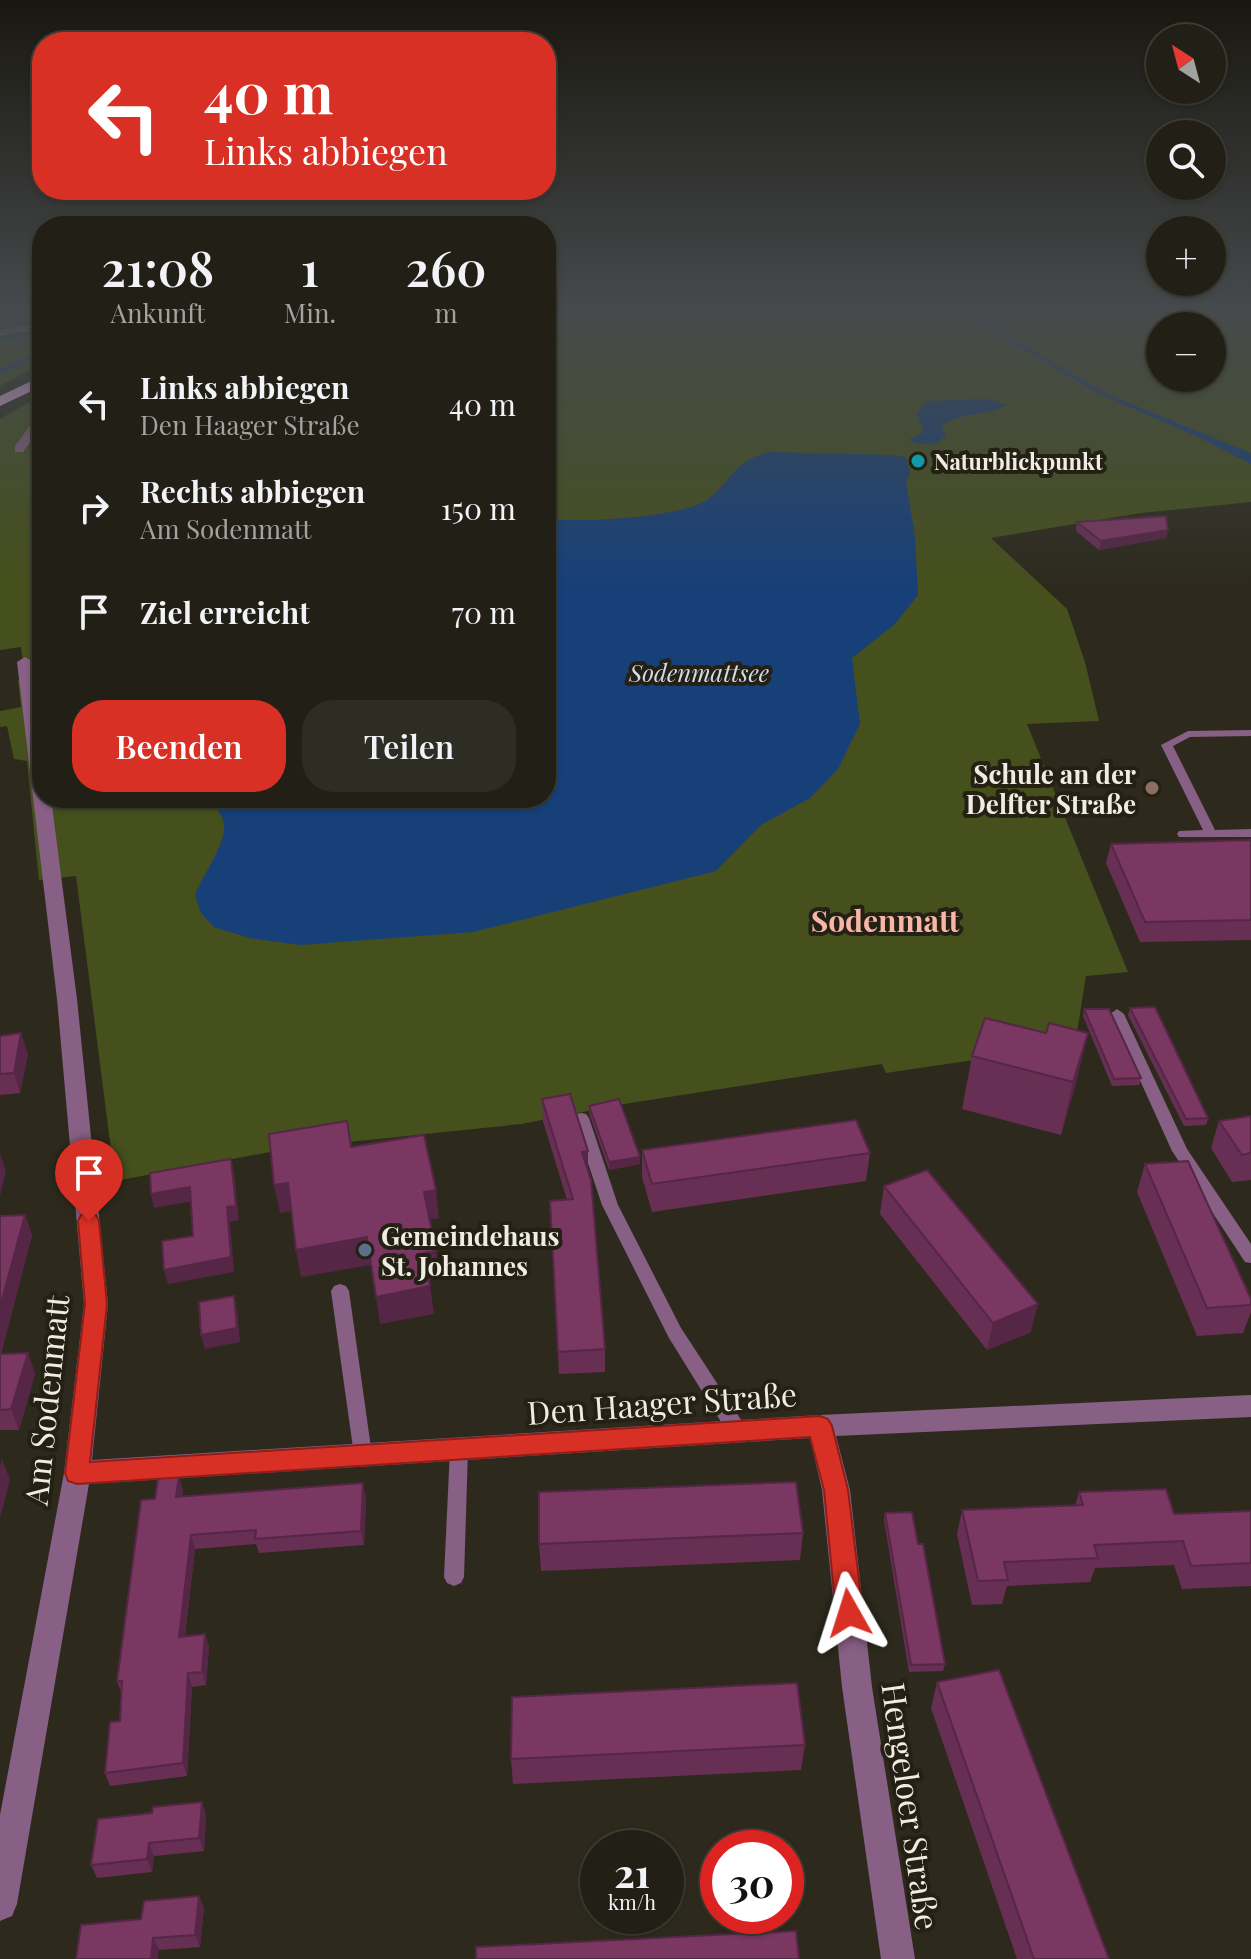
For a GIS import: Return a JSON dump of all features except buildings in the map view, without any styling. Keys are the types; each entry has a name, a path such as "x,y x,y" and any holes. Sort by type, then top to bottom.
{"street":[{"path":"19,449 32,431"},
{"name":"Am Sodenmatt","path":"25,662 32,694"},
{"name":"Am Sodenmatt","path":"0,1904 77,1473 96,1304 46,808"},
{"name":"Den Haager Straße","path":"77,1473 820,1426 1251,1406"},
{"name":"Hengeloer Straße","path":"820,1426 836,1490 857,1687 898,1959"}],"lane":[{"path":"1211,834 1167,745 1188,734 1251,733"},
{"path":"1183,834 1251,833"},
{"path":"1117,1014 1180,1151 1251,1257"},
{"path":"581,1118 616,1217 675,1333 738,1432"},
{"path":"340,1291 363,1455"},
{"path":"454,1577 459,1449"}],"green space":[{"path":"32,401 32,808 556,808 556,401 1251,401 1251,502 1141,513 991,538 1067,609 1085,662 1099,721 1027,724 1128,972 1086,976 1075,1045 886,1073 882,1064 624,1104 521,1124 291,1148 115,1181 76,876 39,880 27,761 14,759 7,726 0,727 0,711 21,707 18,680 25,678 21,647 0,650 0,419"}],"water":[{"path":"926,401 996,401 1007,405 948,422 941,426 946,435 937,443 919,444 908,440 924,432 917,413"},
{"path":"1116,401 1125,401 1251,453 1251,464"},
{"name":"Sodenmattsee","path":"770,452 897,455 906,458 910,473 906,482 915,537 918,595 895,624 852,658 860,724 838,769 810,798 761,825 716,871 473,932 301,945 249,938 214,927 201,913 195,895 224,833 223,819 216,808 556,808 556,519 628,518 694,506 716,493 741,465"}],"place":[{"name":"Naturblickpunkt","path":"918,461"},
{"name":"Schule an der Delfter Straße","path":"1152,788"},
{"name":"Gemeindehaus St. Johannes","path":"365,1250"}],"district":[{"name":"Sodenmatt","path":"885,920"}],"route":[{"path":"89,1221 96,1304 77,1473 820,1426 836,1490 849,1613"}]}
